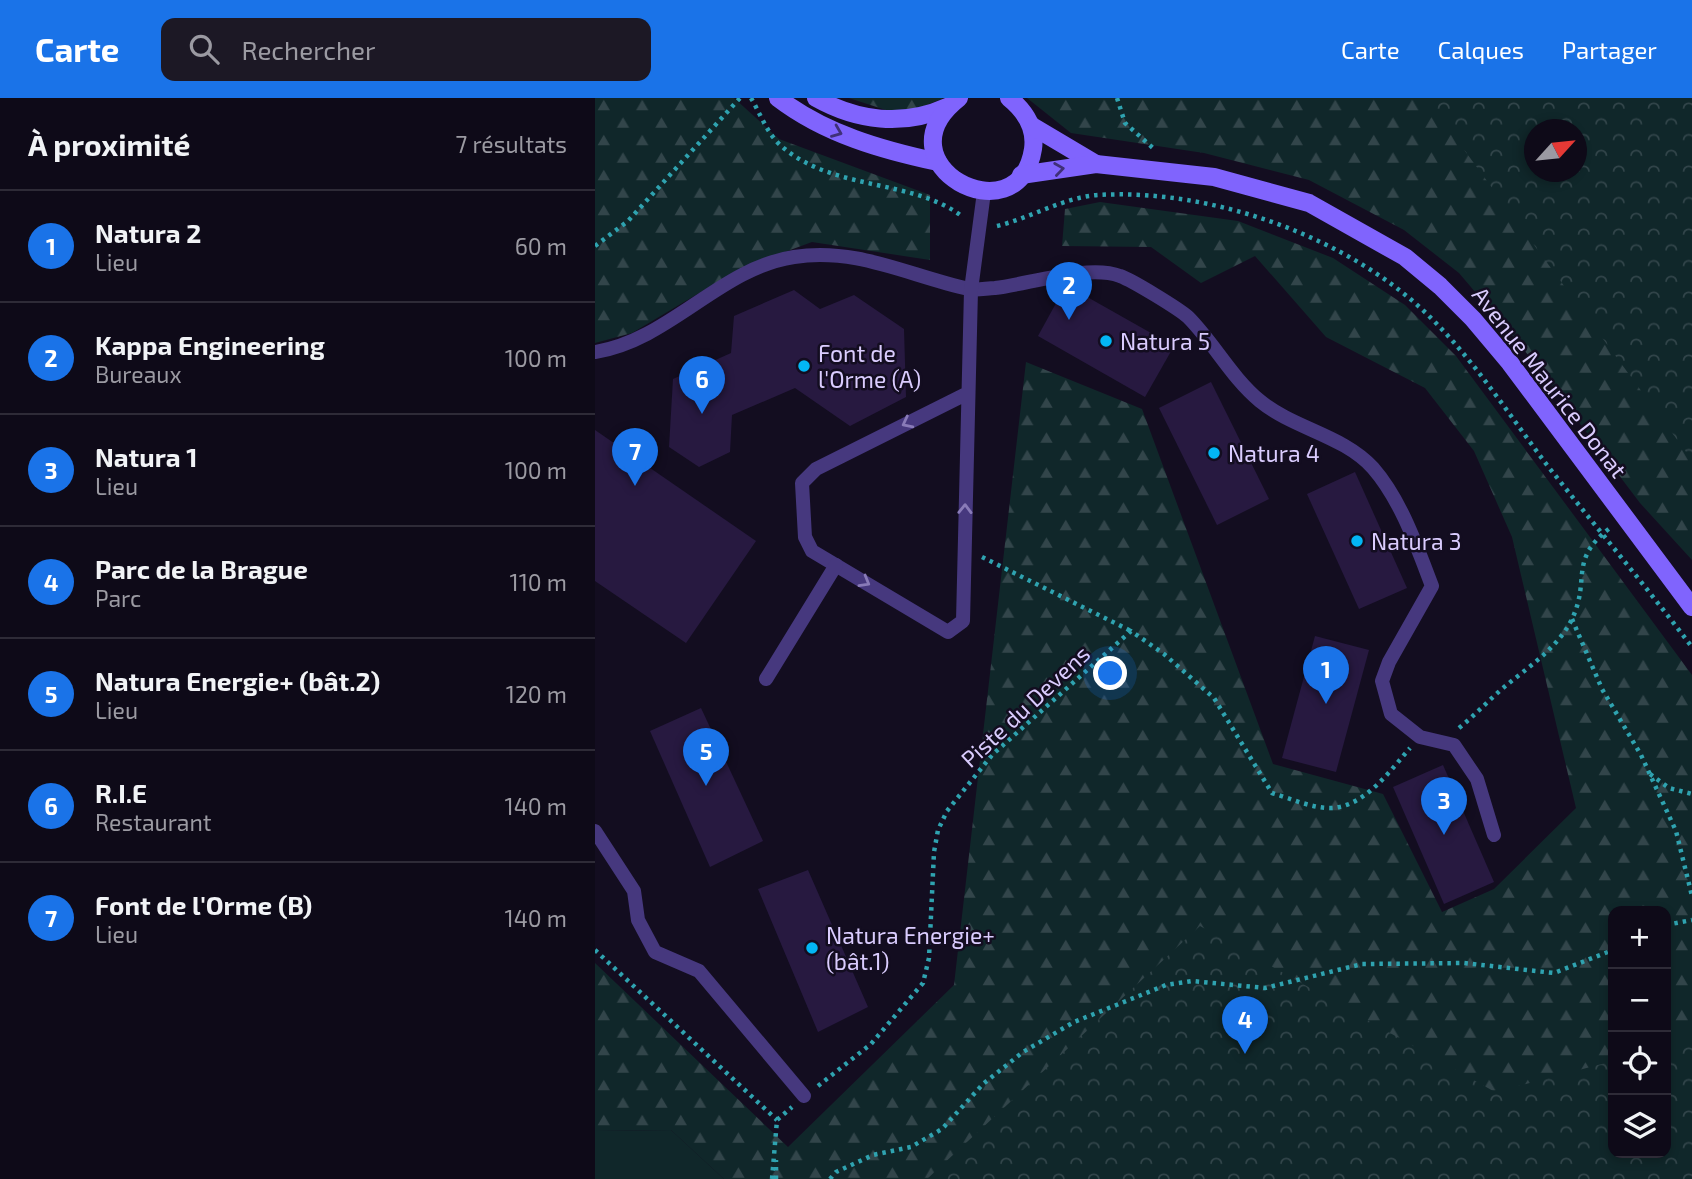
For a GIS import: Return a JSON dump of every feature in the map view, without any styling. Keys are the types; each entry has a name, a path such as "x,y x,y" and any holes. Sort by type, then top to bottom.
{"main road":[{"path":"778,98 834,131 865,143 938,162"},
{"path":"816,98 833,108 865,118 890,120 913,119 953,103"},
{"path":"953,103 934,133 938,162 952,180 984,192 1011,184 1021,175 1033,152 1032,126 1023,110 1009,98"},
{"path":"1032,126 1096,164"},
{"path":"1021,175 1096,164"},
{"name":"Avenue Maurice Donat","path":"1096,164 1214,177 1309,203 1405,257 1440,286 1473,319 1692,607"}],"lane":[{"path":"968,393 815,469 802,483 805,537 812,551 948,632 963,621 971,290 984,192"},
{"path":"595,352 611,349 659,328 746,273 792,257 835,254 892,265 971,290 1028,284 1073,273 1119,275 1187,316 1229,369 1260,401 1287,421 1326,435 1370,466 1385,484 1432,586 1389,662 1382,681 1391,714 1420,737 1454,745 1477,779 1494,835"},
{"path":"766,679 836,565"},
{"path":"595,831 635,891 638,920 655,952 699,971 804,1096"}],"path":[{"path":"595,246 628,221 740,98"},
{"path":"751,98 778,142 798,159 871,186 948,206 969,222"},
{"path":"1117,98 1125,123 1162,157 1165,170"},
{"path":"989,224 994,227 1010,223 1097,195 1215,205 1256,216 1330,245 1372,270 1432,319 1461,349 1692,647"},
{"path":"1440,742 1528,668 1572,620 1581,588 1584,556 1602,534 1624,517"},
{"path":"964,548 1131,631 1164,654 1214,698 1272,793 1331,808 1351,802 1377,785 1420,737"},
{"path":"1572,620 1602,689 1649,774 1676,831 1692,896"},
{"name":"Piste du Devens","path":"777,1120 871,1044 923,983 929,958 937,830 947,811 992,755 1131,631"},
{"path":"1649,774 1669,788 1692,794"},
{"path":"1671,924 1692,920"},
{"path":"595,950 777,1120 774,1179"},
{"path":"830,1179 836,1172 873,1155 911,1147 942,1129 983,1083 1023,1052 1074,1022 1166,985 1192,981 1265,988 1362,964 1464,963 1554,973 1608,952"}],"green space":[{"path":"595,98 734,98 779,139 930,195 930,260 812,242 741,268 632,333 595,343"},
{"path":"849,98 944,98 901,115"},
{"path":"1027,98 1692,98 1692,560 1640,503 1522,347 1459,273 1404,230 1309,180 1204,153 1071,133"},
{"path":"1426,98 1692,98 1692,460"},
{"path":"1100,202 1238,221 1333,258 1405,305 1456,356 1692,675 1692,1179 724,1179 671,1130 595,1131 595,963 788,1147 954,985 1026,362 1142,409 1273,764 1383,794 1442,912 1494,889 1576,808 1512,537 1474,451 1425,388 1326,337 1255,256 1201,283 1151,247 1062,246 1065,209"},
{"path":"1200,926 1495,1092 1608,1062 1608,1158 1671,1158 1671,1046 1692,1041 1692,1179 927,1179"},
{"path":"671,1130 724,1179 595,1179 595,1131"}],"building":[{"name":"Natura 5","path":"1066,285 1174,346 1145,397 1038,336"},
{"name":"Font de l'Orme (A)","path":"794,290 820,309 854,295 904,329 906,397 850,426 795,388 732,415 730,452 699,467 669,447 673,379 731,353 734,316"},
{"name":"Natura 4","path":"1211,382 1269,499 1217,525 1159,408"},
{"path":"595,430 756,541 686,643 595,581"},
{"name":"Natura 3","path":"1355,472 1407,588 1359,609 1307,494"},
{"path":"1315,636 1369,650 1336,772 1282,758"},
{"path":"701,708 763,841 710,867 650,731"},
{"path":"1443,765 1494,882 1444,904 1393,787"},
{"name":"Natura Energie+ (bât.1)","path":"808,870 868,1007 818,1032 758,889"}],"place":[{"name":"Kappa Engineering","path":"1069,320"},
{"name":"Natura 5","path":"1106,341"},
{"name":"Font de l'Orme (A)","path":"804,366"},
{"name":"R.I.E","path":"702,414"},
{"name":"Natura 4","path":"1214,453"},
{"name":"Font de l'Orme (B)","path":"635,486"},
{"name":"Natura 3","path":"1357,541"},
{"name":"Natura 2","path":"1326,704"},
{"name":"Natura Energie+ (bât.2)","path":"706,786"},
{"name":"Natura 1","path":"1444,835"},
{"name":"Natura Energie+ (bât.1)","path":"812,948"},
{"name":"Parc de la Brague","path":"1245,1054"}]}
